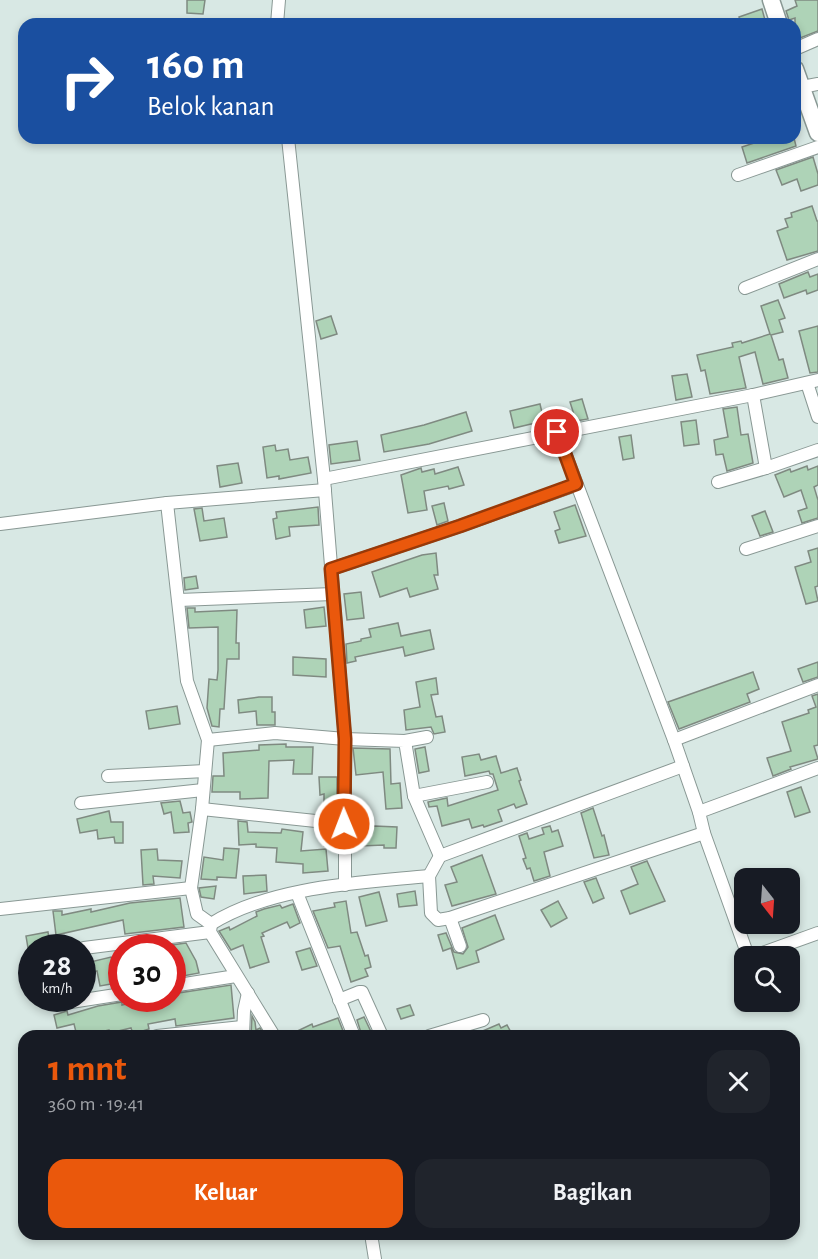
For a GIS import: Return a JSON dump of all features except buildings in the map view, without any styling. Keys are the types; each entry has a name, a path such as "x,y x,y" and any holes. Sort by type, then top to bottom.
{"street":[{"path":"278,18 279,0"},
{"path":"771,0 777,18"},
{"path":"801,46 818,39"},
{"path":"810,85 816,124"},
{"path":"289,144 324,484 345,739 345,885"},
{"path":"738,175 818,147"},
{"path":"745,288 818,259"},
{"path":"0,524 324,484 557,432 813,382 818,417"},
{"path":"753,395 766,468"},
{"path":"557,432 674,740 747,953 751,956 757,955 818,933"},
{"path":"718,482 818,450"},
{"path":"331,569 576,484"},
{"path":"167,503 187,681 208,740 202,809 191,888 197,914 211,928 236,976 270,1030"},
{"path":"746,549 818,526"},
{"path":"179,600 333,594"},
{"path":"674,740 818,685"},
{"path":"208,740 275,734 405,741 427,737"},
{"path":"405,741 414,796 440,856"},
{"path":"683,766 440,856 429,876 431,913 438,920 450,918 704,833"},
{"path":"699,812 818,768"},
{"path":"108,776 205,771"},
{"path":"414,796 487,782"},
{"path":"81,803 203,790"},
{"path":"202,809 344,824"},
{"path":"96,946 211,928 239,908 297,893 345,885 429,876"},
{"path":"0,909 191,888"},
{"path":"297,893 352,1030"},
{"path":"450,918 460,946"},
{"path":"186,984 236,976"},
{"path":"339,1000 362,992 379,1030"},
{"path":"243,1030 248,993"},
{"path":"449,1030 483,1020"},
{"path":"373,1240 375,1259"}],"route":[{"path":"344,824 345,739 331,569 576,484 557,432"}]}
